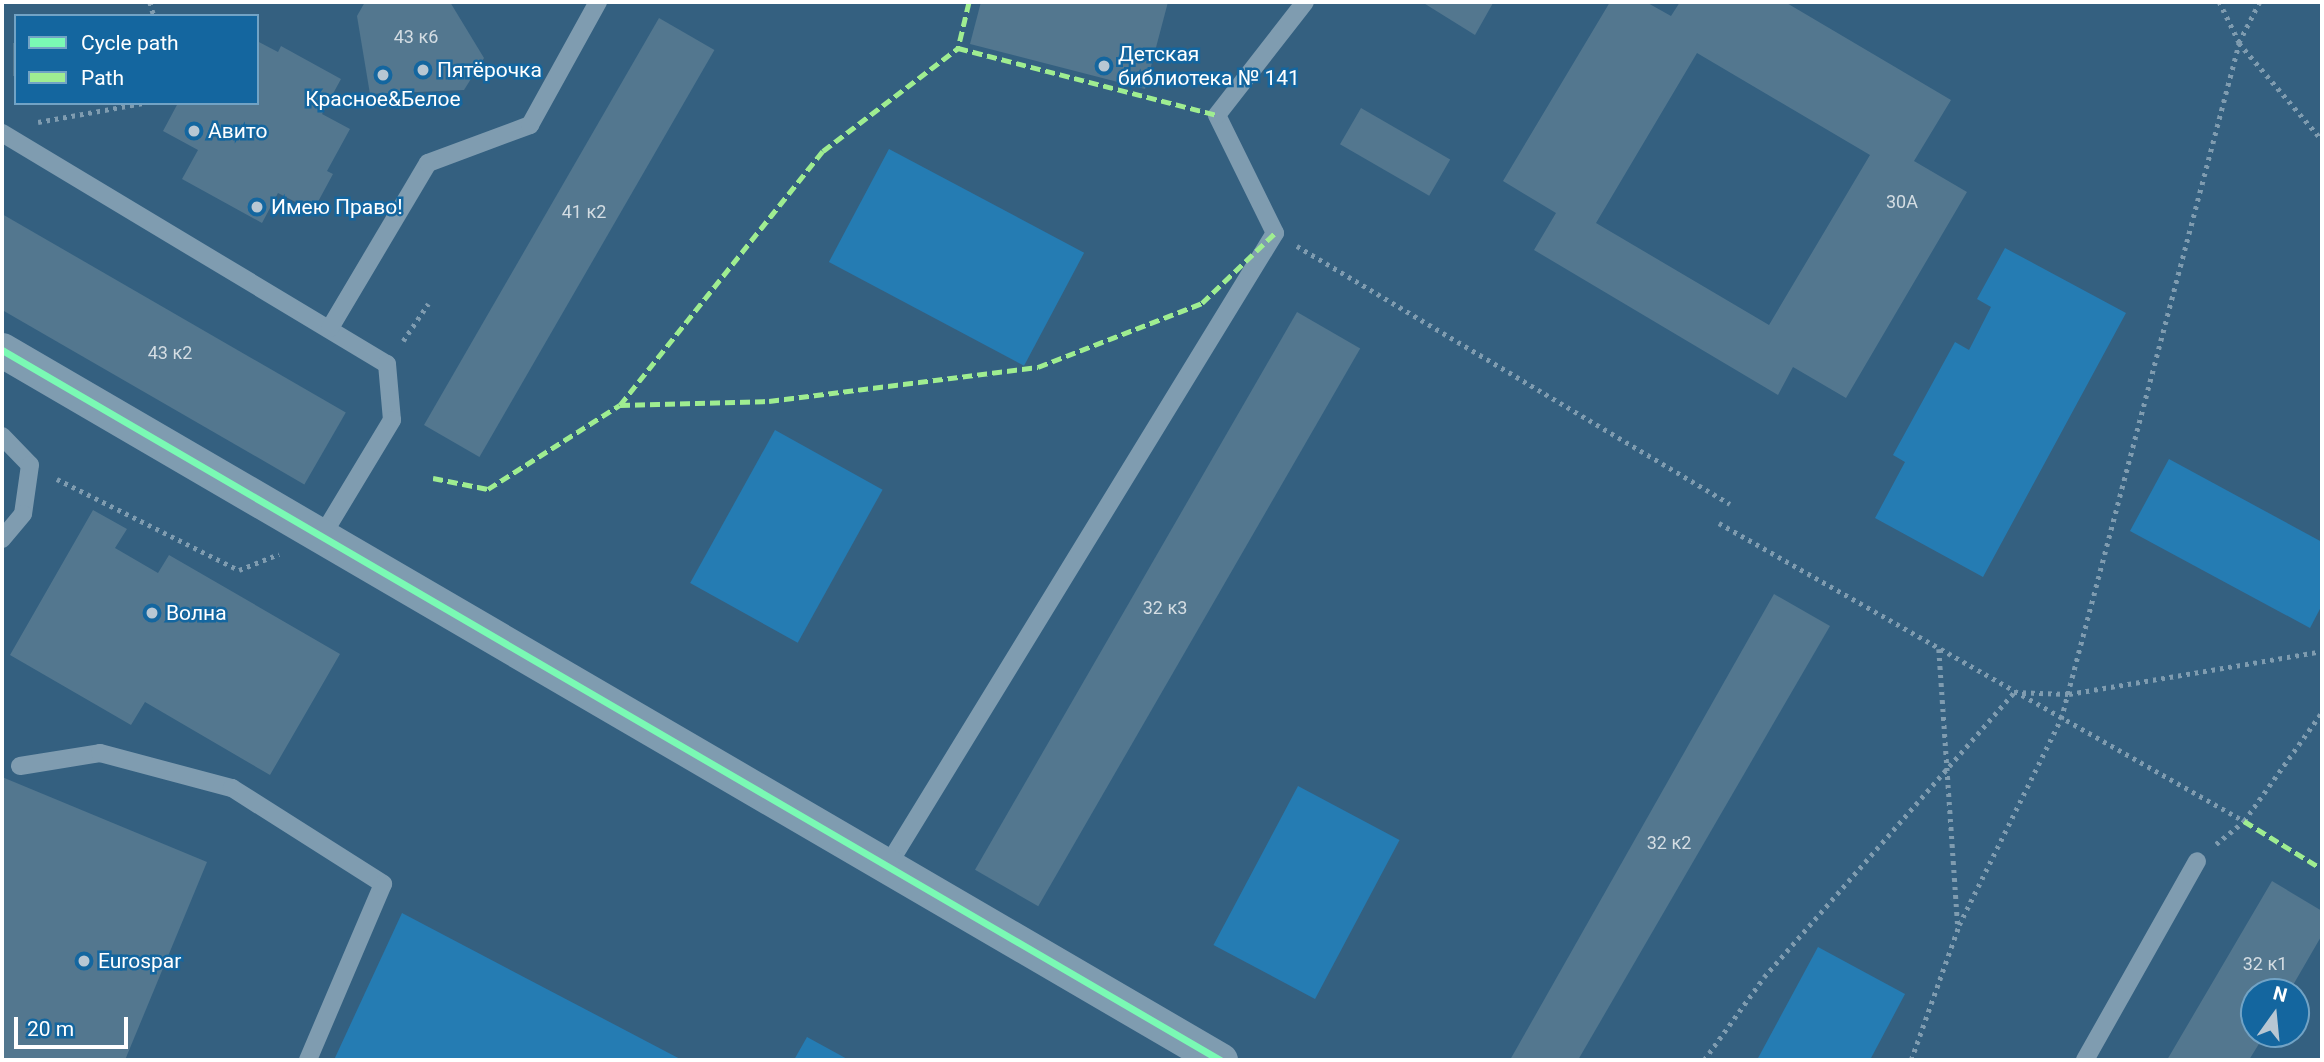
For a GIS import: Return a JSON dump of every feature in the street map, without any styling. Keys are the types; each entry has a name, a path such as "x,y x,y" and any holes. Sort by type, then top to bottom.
{"street":[{"path":"2,350 1220,1060"}],"lane":[{"path":"330,328 428,163 530,125 598,2"},
{"path":"888,865 1275,233 1217,115 1306,2"},
{"path":"2,133 330,328 387,365 392,420 322,536"},
{"path":"2,436 30,465 23,514 2,539"},
{"path":"20,766 100,753 232,788 383,884 308,1060"},
{"path":"2085,1060 2197,861"}],"path":[{"path":"2219,2 2239,43 2322,140"},
{"path":"1911,1060 1959,925 2062,719 2239,43 2260,2"},
{"path":"28,124 133,105"},
{"path":"1275,233 1730,504"},
{"path":"387,365 428,304"},
{"path":"30,465 239,570 322,536"},
{"path":"1719,523 2244,821"},
{"path":"1939,649 1951,764 1952,870 1959,925"},
{"path":"2014,692 2068,694 2322,651"},
{"path":"1704,1060 1764,977 2014,692"},
{"path":"2197,861 2244,821 2322,712"}],"shaded area":[{"path":"889,149 1084,253 1024,366 829,262"},
{"path":"2005,248 2126,313 1983,577 1875,518 1905,462 1893,455 1955,342 1969,350 1991,307 1977,299"},
{"path":"775,430 883,490 798,643 690,583"},
{"path":"2169,459 2322,542 2322,605 2310,628 2130,531"},
{"path":"1298,786 1400,840 1315,999 1213,945"},
{"path":"402,913 682,1060 334,1060"},
{"path":"1818,947 1905,994 1870,1060 1757,1060"},
{"path":"807,1037 849,1060 794,1060"}],"building":[{"path":"365,2 450,2 484,58 464,90 370,94 357,16"},
{"name":"Детская библиотека № 141","path":"981,2 1168,2 1145,89 970,44"},
{"path":"1422,2 1491,2 1493,3 1475,35"},
{"path":"1610,2 1646,2 1671,16 1680,2 1785,2 1951,100 1914,161 1967,192 1846,398 1793,367 1778,395 1534,250 1556,213 1503,181","holes":["1697,53 1870,155 1769,325 1596,223"]},
{"path":"659,18 714,50 479,457 424,425"},
{"path":"259,42 278,52 281,46 341,79 322,114 350,129 327,171 333,174 313,211 278,193 262,223 182,179 198,150 163,131 177,105 259,105"},
{"path":"13,43 14,43 14,76"},
{"path":"1361,108 1450,160 1429,196 1340,144"},
{"path":"2,214 346,412 304,484 2,310"},
{"path":"1297,312 1360,348 1038,906 975,870"},
{"name":"Волна","path":"93,510 127,529 115,548 158,573 169,555 340,654 270,775 145,702 131,725 10,655"},
{"path":"1774,594 1830,626 1578,1060 1510,1060"},
{"name":"Eurospar","path":"2,777 207,862 125,1060 2,1060"},
{"path":"2272,881 2322,911 2322,935 2297,978 2240,978 2240,1048 2256,1048 2249,1060 2167,1060"}],"marked path":[{"path":"969,2 958,48 1217,115"},
{"path":"433,478 488,489 620,405 823,151 958,48"},
{"path":"620,405 769,401 1038,367 1202,303 1275,233"},
{"path":"2244,821 2322,869"}],"cycle path":[{"path":"2,350 1220,1060"}],"place":[{"name":"Детская библиотека № 141","path":"1104,66"},
{"name":"Пятёрочка","path":"423,70"},
{"name":"Красное&Белое","path":"383,75"},
{"name":"Авито","path":"194,131"},
{"name":"Имею Право!","path":"257,207"},
{"name":"Волна","path":"152,613"},
{"name":"Eurospar","path":"84,961"}]}
